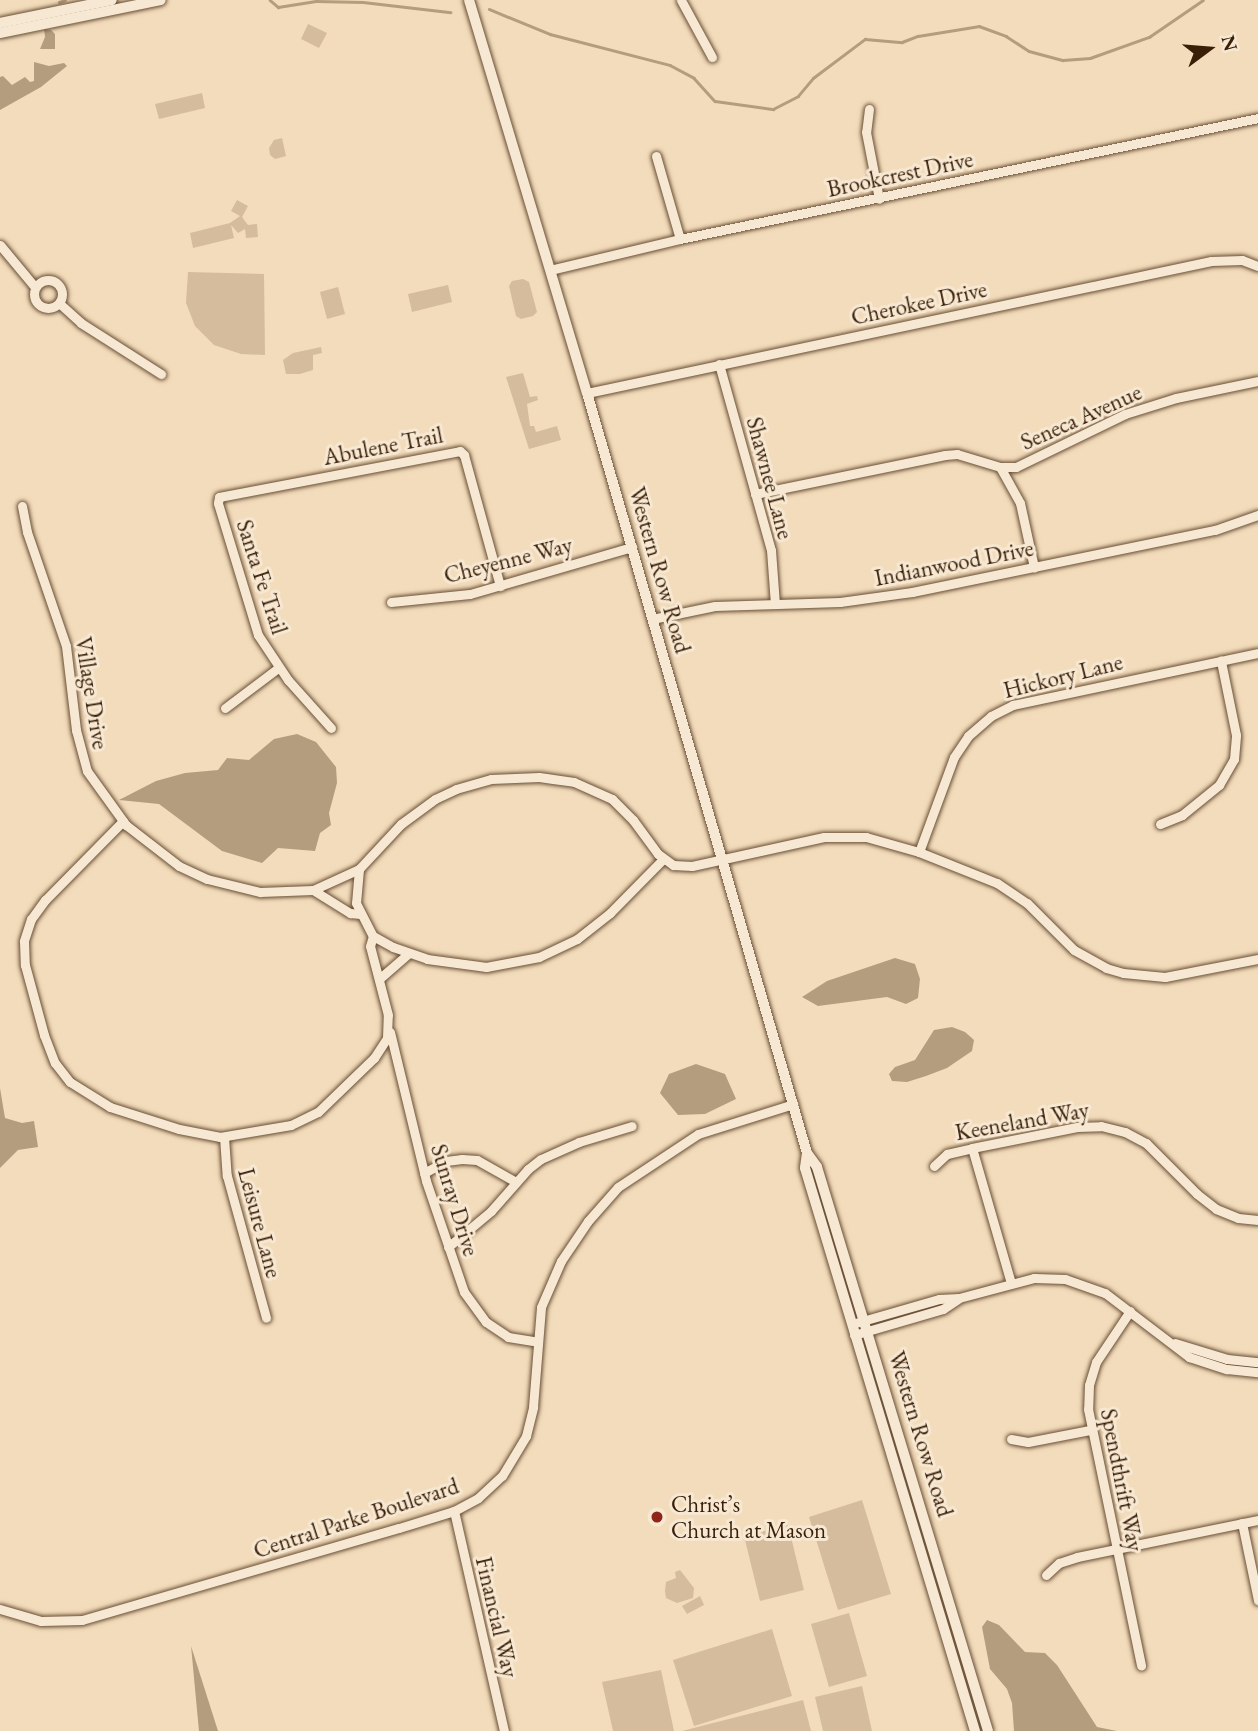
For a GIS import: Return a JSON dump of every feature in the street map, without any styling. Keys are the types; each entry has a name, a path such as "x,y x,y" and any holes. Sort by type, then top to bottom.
{"street":[{"path":"0,23 112,0"},
{"path":"0,33 161,0"},
{"name":"Western Row Road","path":"469,0 587,393 807,1153 817,1167 988,1731"},
{"path":"681,0 712,57"},
{"path":"869,109 866,132 879,199"},
{"name":"Brookcrest Drive","path":"550,270 680,239 1258,118"},
{"path":"656,156 680,239"},
{"path":"0,245 35,286 34,294 40,305 49,308 59,303 62,291 57,282 45,279 35,286"},
{"name":"Cherokee Drive","path":"587,393 1211,261 1242,260 1258,266"},
{"path":"59,303 82,323 161,374"},
{"name":"Shawnee Lane","path":"719,364 771,550 775,604"},
{"name":"Seneca Avenue","path":"755,494 945,454 957,454 1000,467 1016,467 1097,426 1153,404 1258,381"},
{"name":"Abulene Trail","path":"217,499 460,451 464,455 500,586"},
{"path":"1000,467 1020,503 1034,566"},
{"name":"Santa Fe Trail","path":"217,499 253,624 278,668 331,728"},
{"name":"Village Drive","path":"22,506 27,532 66,646 82,760 100,792 123,821 170,859 207,880 260,892 313,890 359,869 401,824 435,799 473,783 514,777 556,779 602,793 621,806 663,859"},
{"name":"Indianwood Drive","path":"652,619 715,606 876,598 1215,530 1258,515"},
{"name":"Cheyenne Way","path":"391,602 457,596 632,547"},
{"name":"Hickory Lane","path":"919,852 954,757 972,732 991,716 1013,705 1258,653"},
{"path":"1160,824 1182,816 1219,785 1234,759 1236,735 1221,661"},
{"path":"225,708 278,668"},
{"path":"123,821 45,900 26,930 25,965 44,1035 62,1073 94,1099 179,1129 224,1137 291,1125 318,1112 374,1058 384,1044 389,1027"},
{"path":"359,869 355,897 360,914 373,936 408,954 444,963 486,967 539,957 561,948 592,929 663,859 679,866 800,841 848,836 883,841 980,875 1012,892 1074,950 1105,968 1153,978 1258,959"},
{"path":"313,890 351,913 360,914"},
{"name":"Sunray Drive","path":"373,936 370,946 424,1173 464,1292 486,1322 508,1337 538,1342"},
{"path":"379,979 408,954"},
{"name":"Central Parke Boulevard","path":"0,1609 41,1621 82,1620 454,1511 491,1488 519,1451 533,1407 541,1307 561,1261 618,1187 698,1134 793,1104"},
{"path":"448,1247 491,1211 535,1164 557,1151 632,1126"},
{"name":"Keeneland Way","path":"934,1166 947,1154 972,1148 1077,1127 1113,1128 1146,1143 1197,1194 1216,1209 1238,1218 1258,1220"},
{"name":"Leisure Lane","path":"224,1137 227,1175 266,1318"},
{"path":"972,1148 1011,1283"},
{"name":"Western Row Road","path":"807,1153 805,1168 975,1731"},
{"path":"424,1173 446,1161 461,1158 477,1160 516,1182"},
{"path":"853,1329 943,1308 959,1298 1011,1283 1046,1277 1077,1282 1105,1293 1189,1357 1209,1365 1258,1372"},
{"name":"Spendthrift Way","path":"1130,1311 1104,1346 1092,1373 1088,1397 1090,1430 1141,1666"},
{"path":"1172,1343 1227,1359 1258,1362"},
{"path":"1011,1439 1028,1442 1090,1430"},
{"name":"Financial Way","path":"454,1511 504,1731"},
{"path":"1046,1575 1065,1561 1258,1520"},
{"path":"1242,1523 1258,1600"}],"shaded area":[{"path":"308,24 327,33 319,48 301,39"},
{"path":"44,29 55,34 55,49 40,49 45,37"},
{"path":"34,62 49,66 64,63 67,66 41,87 0,110 0,77 3,76 12,85 25,77 30,82 34,81"},
{"path":"202,93 205,108 159,119 155,104"},
{"path":"282,138 286,156 275,159 270,155 269,148 274,140"},
{"path":"237,200 248,206 242,217 248,225 257,224 258,237 246,238 245,229 238,233 231,225 234,238 193,248 190,233 230,223 240,216 231,211"},
{"path":"188,272 264,274 265,355 241,354 214,345 195,326 186,303"},
{"path":"523,279 529,282 537,312 521,319 516,316 509,286 512,281"},
{"path":"448,285 452,302 412,312 408,294"},
{"path":"338,287 345,314 327,319 320,292"},
{"path":"321,347 322,353 313,355 313,370 286,374 283,360 293,353"},
{"path":"523,373 530,397 537,396 538,400 527,404 530,426 534,426 536,432 557,426 561,440 529,449 506,377"},
{"path":"297,734 316,742 336,767 337,783 329,813 331,825 320,833 315,851 278,848 262,863 222,851 159,804 119,800 156,781 185,773 218,770 227,758 249,760 274,739"},
{"path":"895,958 915,964 920,979 918,998 906,1004 887,997 818,1006 802,997 827,981"},
{"path":"952,1027 965,1032 974,1040 972,1051 947,1068 926,1076 907,1082 892,1081 889,1074 895,1067 915,1060 934,1030"},
{"path":"696,1064 725,1074 736,1099 705,1114 678,1115 660,1093 669,1074"},
{"path":"0,1088 5,1118 22,1123 34,1121 38,1147 18,1150 0,1168"},
{"path":"862,1500 891,1594 838,1610 809,1517"},
{"path":"788,1525 804,1590 760,1601 744,1536"},
{"path":"680,1570 694,1588 693,1598 677,1603 666,1598 665,1591 666,1582 676,1578 675,1572"},
{"path":"700,1596 704,1605 687,1614 682,1606"},
{"path":"849,1613 867,1676 829,1687 811,1624"},
{"path":"987,1620 999,1625 1025,1652 1045,1653 1057,1665 1097,1727 1117,1731 1014,1731 1012,1703 1007,1689 990,1669 982,1627"},
{"path":"772,1629 792,1696 694,1726 673,1660"},
{"path":"191,1646 218,1731 199,1731"},
{"path":"661,1670 674,1731 613,1731 602,1682"},
{"path":"862,1686 872,1731 823,1731 815,1697"},
{"path":"803,1700 811,1731 682,1731"}],"waterway":[{"path":"59,2 65,0"},
{"path":"270,0 278,7 316,1 363,2 450,12"},
{"path":"489,9 550,34 670,65 694,78 715,101 773,109 798,96 813,78 865,39 902,42 918,36 979,26 1006,36 1029,51 1063,60 1090,58 1149,37 1203,0"}],"place":[{"name":"Christ’s Church at Mason","path":"657,1517"}]}
